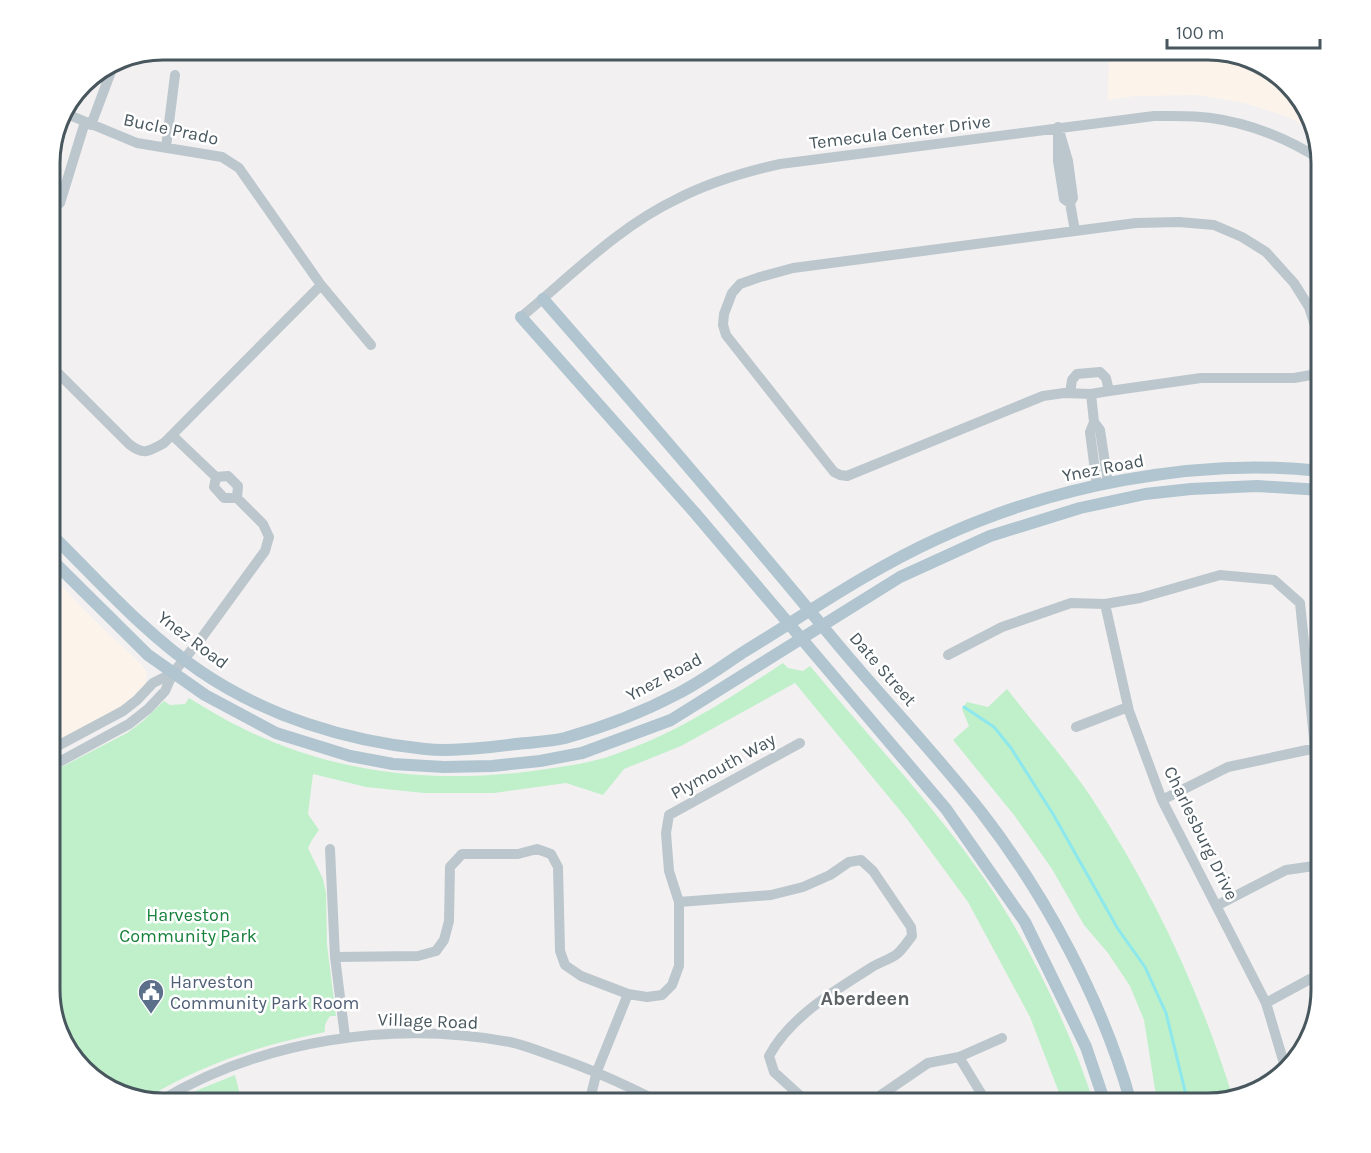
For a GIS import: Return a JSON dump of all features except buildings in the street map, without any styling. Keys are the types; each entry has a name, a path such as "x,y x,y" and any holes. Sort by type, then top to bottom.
{"main road":[{"name":"Date Street","path":"543,299 660,433 976,807 1029,881 1070,951 1128,1093"},
{"path":"520,317 695,513 946,809 1025,922 1086,1047 1101,1093"},
{"name":"Ynez Road","path":"60,543 134,616 184,659 202,672 271,709 293,719 360,739 428,749 494,747 562,739 621,720 679,693 892,561 970,524 1006,510 1074,490 1140,477 1219,469 1311,471"},
{"path":"1022,525 1034,513 1097,496 1103,493 1103,485"},
{"name":"Ynez Road","path":"60,568 148,655 205,695 276,733 328,750 393,764 444,767 492,766 540,761 582,753 671,720 900,577 990,536 1022,525 1080,508 1145,494 1257,486 1311,489"}],"street":[{"path":"60,204 88,123 109,75"},
{"path":"166,147 175,75"},
{"name":"Bucle Prado","path":"72,116 137,143 222,157 239,168 321,285 371,345"},
{"name":"Temecula Center Drive","path":"520,317 617,236 644,218 683,196 740,173 780,164 1154,116 1209,117 1249,127 1310,154"},
{"path":"1058,127 1068,161 1073,198 1070,203 1076,231"},
{"path":"1311,311 1294,283 1266,252 1242,237 1214,225 1179,222 1136,223 793,268 740,284 726,303 723,325 726,335 834,472 840,476 847,476 1043,396 1070,393 1091,394 1200,378 1294,378 1311,375"},
{"path":"60,374 138,451 149,452 164,443 321,285"},
{"path":"1070,393 1072,380 1077,374 1092,372 1100,372 1106,378 1108,391"},
{"path":"1091,394 1094,422 1100,430 1103,485"},
{"path":"172,435 216,477 228,476 238,486 237,498"},
{"path":"60,762 129,724 165,692 173,673 266,551 269,537 263,524 237,498 224,498 214,487 216,477"},
{"path":"948,655 1002,627 1071,603 1105,604 1140,598 1220,575 1274,580 1300,603 1311,691"},
{"name":"Charlesburg Drive","path":"1105,604 1128,707 1162,800 1218,905 1266,1003 1283,1060"},
{"path":"60,745 123,711 153,683 173,673"},
{"path":"1076,727 1128,707"},
{"name":"Plymouth Way","path":"628,994 647,997 662,995 672,985 679,966 680,902 669,871 666,833 669,815 800,743"},
{"path":"1162,800 1228,767 1311,749"},
{"path":"330,849 335,957 345,1037"},
{"path":"335,957 418,956 435,951 444,940 449,921 450,867 462,854 519,854 537,849 550,854 558,867 560,951 565,965 581,976 628,994 597,1071 592,1093"},
{"path":"680,902 771,895 803,887 830,875 849,862 861,860 873,871 911,927 912,936 897,954 872,967 820,1002 778,1039 769,1056 774,1072 795,1093"},
{"path":"1218,905 1286,870 1311,867"},
{"path":"1266,1003 1311,979"},
{"name":"Village Road","path":"174,1093 246,1061 345,1037 391,1034 473,1037 512,1042 597,1071 640,1093"},
{"path":"884,1093 928,1063 959,1057 1002,1038"},
{"path":"959,1057 980,1093"}],"shaded area":[{"path":"1109,60 1228,62 1241,65 1259,74 1276,86 1294,106 1304,126 1289,117 1245,103 1197,95 1135,96 1108,100"},
{"path":"60,584 142,665 147,673 145,687 134,698 110,714 60,739"}],"green space":[{"name":"Harveston Community Park","path":"783,663 788,668 803,671 810,666 921,796 984,878 1017,931 1047,987 1091,1093 1059,1093 1030,1017 968,902 907,819 795,683 681,746 624,769 603,795 566,783 494,793 424,793 366,787 313,774 308,814 319,830 308,848 323,879 326,893 327,945 336,1016 330,1016 325,1032 233,1057 189,1075 157,1092 143,1091 112,1079 81,1053 71,1035 60,996 60,768 127,733 164,701 170,705 185,704 189,698 237,726 312,756 385,771 458,776 532,771 585,763 606,757 660,736 743,689"},
{"path":"1007,689 1061,756 1114,833 1173,943 1206,1019 1230,1090 1208,1093 1156,1093 1144,1020 1130,986 1108,953 1084,925 1052,869 1014,815 953,740 969,726 962,709 967,702 988,707"},
{"path":"235,1075 240,1093 190,1093"}],"waterway":[{"path":"964,707 994,727 1011,748 1053,814 1118,929 1145,967 1166,1013 1186,1093"}],"place":[{"name":"Harveston Community Park Room","path":"151,1015"}],"district":[{"name":"Aberdeen","path":"865,998"}]}
